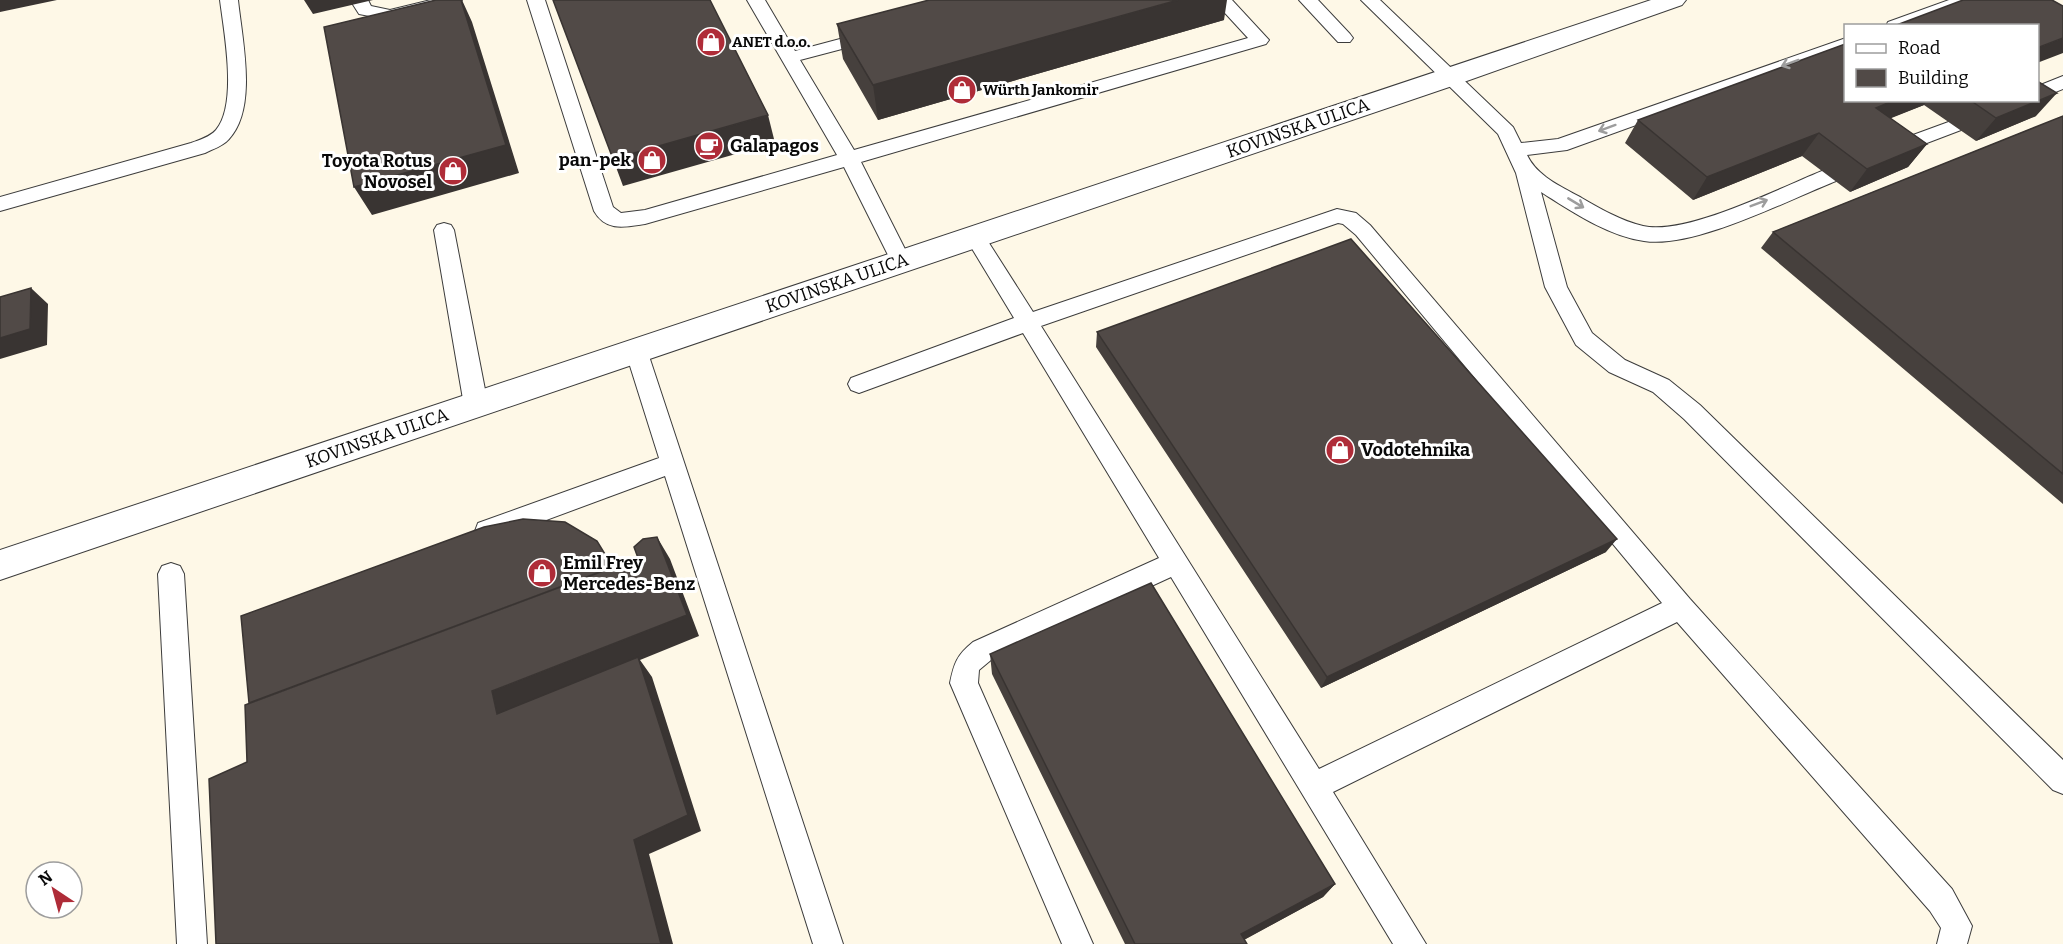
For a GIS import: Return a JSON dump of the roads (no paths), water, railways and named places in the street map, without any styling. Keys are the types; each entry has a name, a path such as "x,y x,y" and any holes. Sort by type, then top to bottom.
{"street":[{"name":"KOVINSKA ULICA","path":"0,565 1452,77 1674,0"}],"lane":[{"path":"0,204 198,148 223,135 231,117 238,85 229,0"},
{"path":"361,3 365,10 390,15 453,0"},
{"path":"536,0 604,211 617,221 645,217 850,160 1260,40 1222,0"},
{"path":"756,0 850,160 901,261"},
{"path":"1308,0 1344,38"},
{"path":"1370,0 1506,131 1526,174 1556,287 1584,339 1617,366 1661,386 1718,436 2063,780"},
{"path":"1899,24 1965,0"},
{"path":"788,58 890,31"},
{"path":"1515,150 1560,145 1844,43"},
{"path":"2039,92 2063,82"},
{"path":"1888,152 1954,126"},
{"path":"1526,174 1601,218 1646,235 1674,233 1704,224 1829,176"},
{"path":"859,384 1028,322 1337,216 1349,218 1363,230 1681,607 1941,900 1957,926 1952,944"},
{"path":"444,230 476,405"},
{"path":"975,237 1411,944"},
{"path":"636,350 828,944"},
{"path":"470,537 671,464"},
{"path":"1078,944 964,683 967,664 982,651 1174,563"},
{"path":"171,574 192,944"},
{"path":"1313,787 1681,607"}],"place":[{"name":"ANET d.o.o.","path":"711,42"},
{"name":"Würth Jankomir","path":"962,90"},
{"name":"Galapagos","path":"709,146"},
{"name":"pan-pek","path":"652,160"},
{"name":"Toyota Rotus Novosel","path":"453,171"},
{"name":"Vodotehnika","path":"1340,450"},
{"name":"Emil Frey Mercedes-Benz","path":"542,573"}]}
